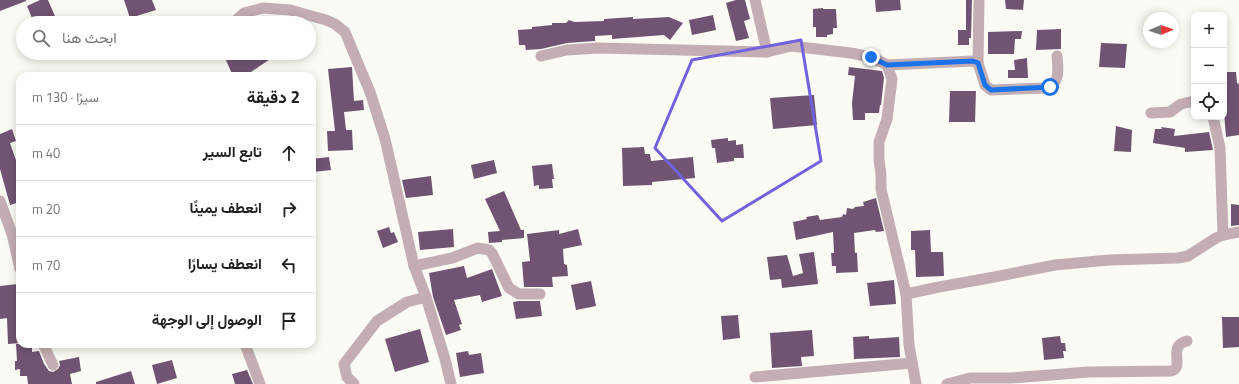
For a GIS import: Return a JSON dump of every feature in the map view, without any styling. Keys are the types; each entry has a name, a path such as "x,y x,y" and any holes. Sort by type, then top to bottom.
{"street":[{"path":"755,0 767,52"},
{"path":"979,0 978,63 985,85 991,90 1046,88 1054,85 1057,78 1058,56"},
{"path":"240,16 244,13 263,8 290,10 312,16"},
{"path":"316,17 335,24 345,32 370,92 385,139 414,266 426,297 451,384"},
{"path":"541,56 567,50 598,48 767,52 791,46 851,53 871,57 887,65 965,61 973,61 978,63"},
{"path":"887,65 892,79 887,118 879,142 881,189 906,294 909,345 916,384"},
{"path":"1151,113 1170,112 1181,104 1191,102"},
{"path":"1214,120 1220,148 1223,235"},
{"path":"0,201 12,234 16,252"},
{"path":"906,294 1055,265 1109,260 1178,258 1188,256 1223,235 1239,232"},
{"path":"414,266 452,258 478,248 484,248 492,253 509,288 519,294 540,294"},
{"path":"354,384 347,377 344,364 377,321 407,302 426,297"},
{"path":"947,384 970,378 1011,378 1089,372 1171,371 1175,370 1177,366 1176,352 1178,345 1187,341"},
{"path":"45,348 53,365"},
{"path":"246,348 260,384"},
{"path":"755,377 912,363"}],"highlighted area":[{"path":"801,40 821,161 722,221 655,148 692,60"}],"building":[{"path":"0,0 26,0 26,1 0,11"},
{"path":"40,0 48,0 55,16 31,16 27,6"},
{"path":"124,0 152,0 156,10 136,16 129,16"},
{"path":"736,0 745,0 750,19 744,21 749,38 736,41 726,3"},
{"path":"875,0 900,0 901,10 876,12"},
{"path":"966,0 972,0 971,38 969,38 969,45 958,45 958,30 966,30"},
{"path":"1005,0 1024,0 1023,10 1006,9"},
{"path":"813,9 836,9 837,28 833,28 833,34 827,35 827,37 816,37 816,27 813,27"},
{"path":"713,15 716,30 692,35 689,20"},
{"path":"633,17 633,19 669,17 683,23 670,40 664,35 612,39 612,35 595,36 595,41 567,43 541,49 526,50 525,45 519,45 518,30 552,25 552,23 566,23 569,20 574,22 604,21 604,19"},
{"path":"1061,29 1061,49 1036,50 1037,30"},
{"path":"1022,31 1021,39 1015,39 1014,54 988,54 988,32"},
{"path":"1101,43 1127,44 1125,68 1099,67"},
{"path":"1027,58 1028,78 1008,78 1008,70 1015,70 1014,60"},
{"path":"226,60 269,60 251,72 231,72"},
{"path":"352,67 354,101 363,100 364,110 344,112 346,130 352,130 353,150 328,151 327,131 335,131 328,69"},
{"path":"849,67 882,71 884,78 879,113 865,113 865,120 853,120 852,103 855,76 848,75"},
{"path":"1227,72 1236,72 1237,83 1239,84 1239,135 1226,137 1225,120 1227,120"},
{"path":"950,91 976,91 975,122 949,122"},
{"path":"814,95 817,125 773,129 770,98"},
{"path":"1116,126 1132,130 1131,152 1114,151"},
{"path":"1161,127 1175,129 1174,136 1209,132 1213,150 1185,152 1185,148 1153,143 1155,129 1162,129"},
{"path":"12,129 16,141 10,143 16,160 16,203 10,205 0,169 0,134"},
{"path":"728,138 728,141 736,140 736,145 743,144 744,158 734,158 734,161 717,163 715,148 712,148 711,140"},
{"path":"644,147 645,154 650,154 651,161 693,157 695,178 652,182 652,185 623,186 622,148"},
{"path":"329,157 331,170 316,172 316,159"},
{"path":"494,160 497,173 474,179 471,165"},
{"path":"552,164 554,179 552,179 553,188 539,189 539,185 534,186 532,166"},
{"path":"431,176 433,195 406,198 402,180"},
{"path":"504,191 521,230 524,230 524,238 489,243 488,232 500,231 485,199"},
{"path":"876,198 884,231 876,232 875,230 854,233 858,272 836,273 836,266 832,266 831,253 834,253 833,232 796,240 793,222 807,219 806,217 818,215 820,220 842,217 843,214 846,215 847,208 853,209 855,207 864,206 863,202"},
{"path":"1231,204 1239,205 1239,225 1231,226"},
{"path":"389,227 391,233 394,232 398,242 383,248 377,231"},
{"path":"453,229 454,247 420,250 418,232"},
{"path":"578,229 582,245 563,249 564,264 567,265 568,276 552,277 553,287 524,287 522,262 530,261 527,234 559,230 559,234"},
{"path":"930,230 931,252 943,252 944,276 916,277 915,250 911,250 911,231"},
{"path":"814,252 818,284 782,288 781,279 770,280 767,257 787,255 793,276 803,273 799,254"},
{"path":"464,266 467,278 492,269 502,296 482,302 480,295 454,300 462,324 459,325 461,330 446,335 433,297 429,273"},
{"path":"894,280 896,304 870,306 867,283"},
{"path":"591,281 596,306 576,310 571,285"},
{"path":"16,284 16,343 8,344 7,318 0,319 0,286"},
{"path":"540,301 542,316 516,319 513,302"},
{"path":"738,315 740,338 723,340 721,316"},
{"path":"1222,317 1239,317 1239,347 1223,348"},
{"path":"420,329 429,362 395,372 385,339"},
{"path":"812,330 814,356 801,357 802,366 772,368 770,333"},
{"path":"869,336 869,339 899,337 900,357 854,359 853,337"},
{"path":"1060,336 1061,343 1065,343 1066,351 1063,351 1064,358 1044,360 1042,338"},
{"path":"16,348 32,348 32,352 39,351 44,364 49,371 53,372 58,369 60,365 59,361 79,357 81,371 70,374 72,384 28,384 27,376 20,376 20,369 15,370 15,361 17,361"},
{"path":"468,351 469,355 481,353 484,373 460,377 456,353"},
{"path":"172,360 177,378 157,384 152,365"},
{"path":"247,370 253,384 235,384 232,374"},
{"path":"131,371 135,384 96,384 96,382"}],"route":[{"path":"871,57 887,65 973,61 978,63 983,81 991,90 1050,87"}]}
